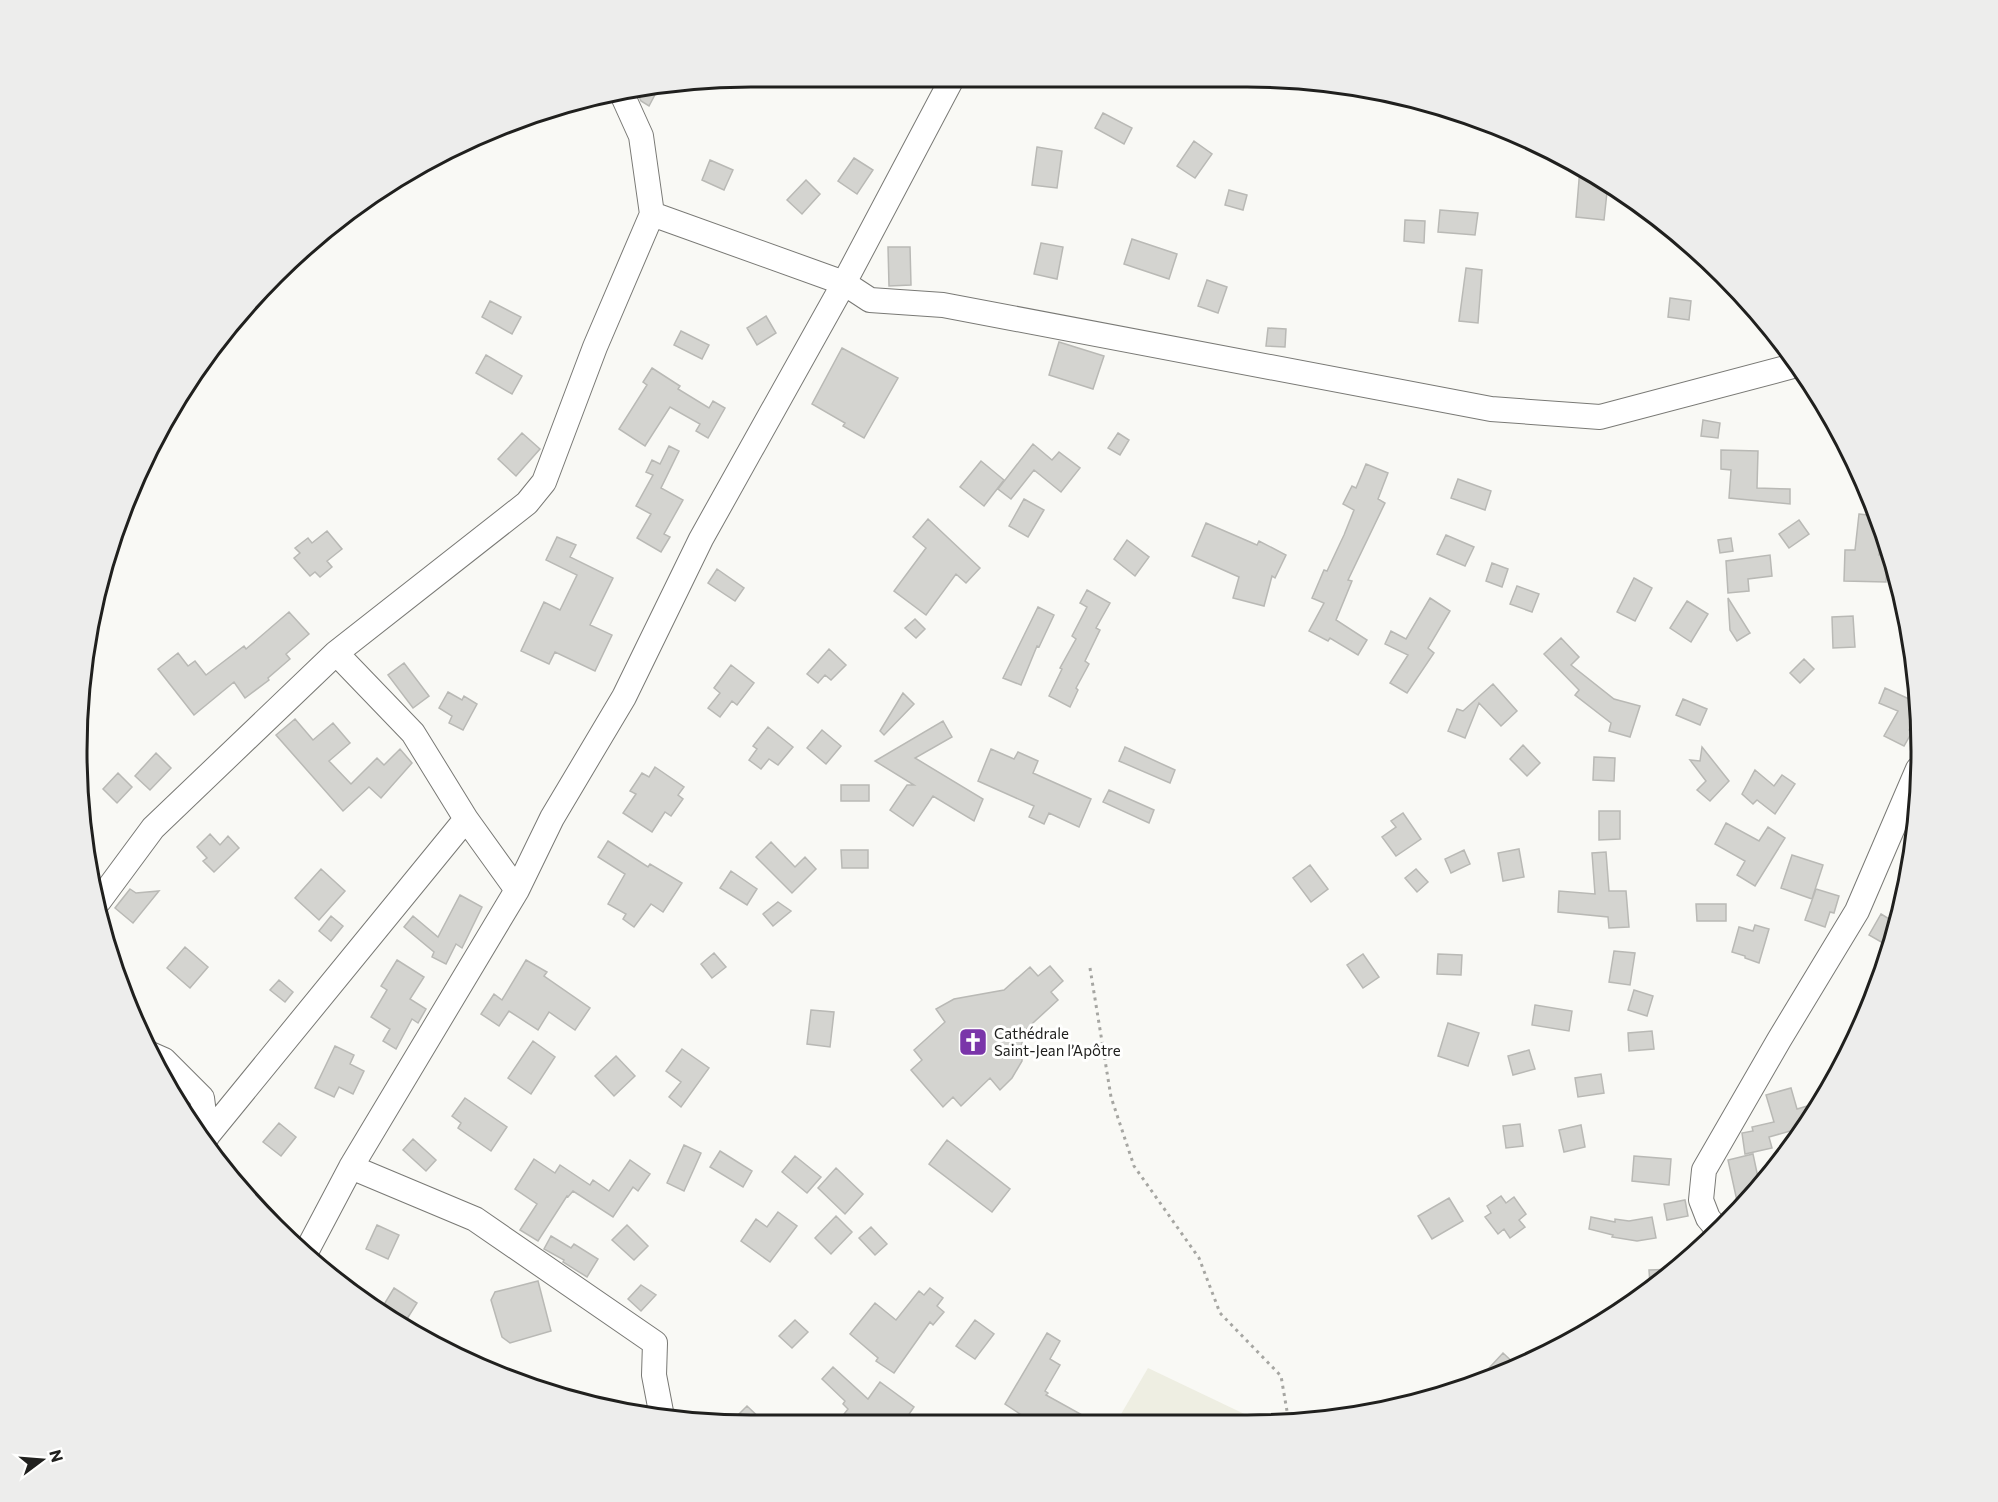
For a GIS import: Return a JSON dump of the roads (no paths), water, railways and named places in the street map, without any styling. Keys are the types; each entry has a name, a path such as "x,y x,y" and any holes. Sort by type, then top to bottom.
{"street":[{"path":"309,1246 351,1167 517,890 552,818 624,697 701,539 844,283 948,87"},
{"path":"103,895 153,828 336,653 527,503 544,482 595,347 652,214 641,136 624,99"},
{"path":"652,214 844,283 870,300 943,306 1491,409 1544,411 1600,417 1788,367"},
{"path":"336,653 413,733 466,819 517,890"},
{"path":"1713,1224 1708,1218 1701,1200 1704,1170 1857,911 1910,787"},
{"path":"209,1134 466,819"},
{"path":"163,1060 202,1098 204,1127"},
{"path":"351,1167 475,1219 655,1343 654,1375 660,1408"}],"place":[{"name":"Cathédrale Saint-Jean l’Apôtre","path":"973,1042"}]}
